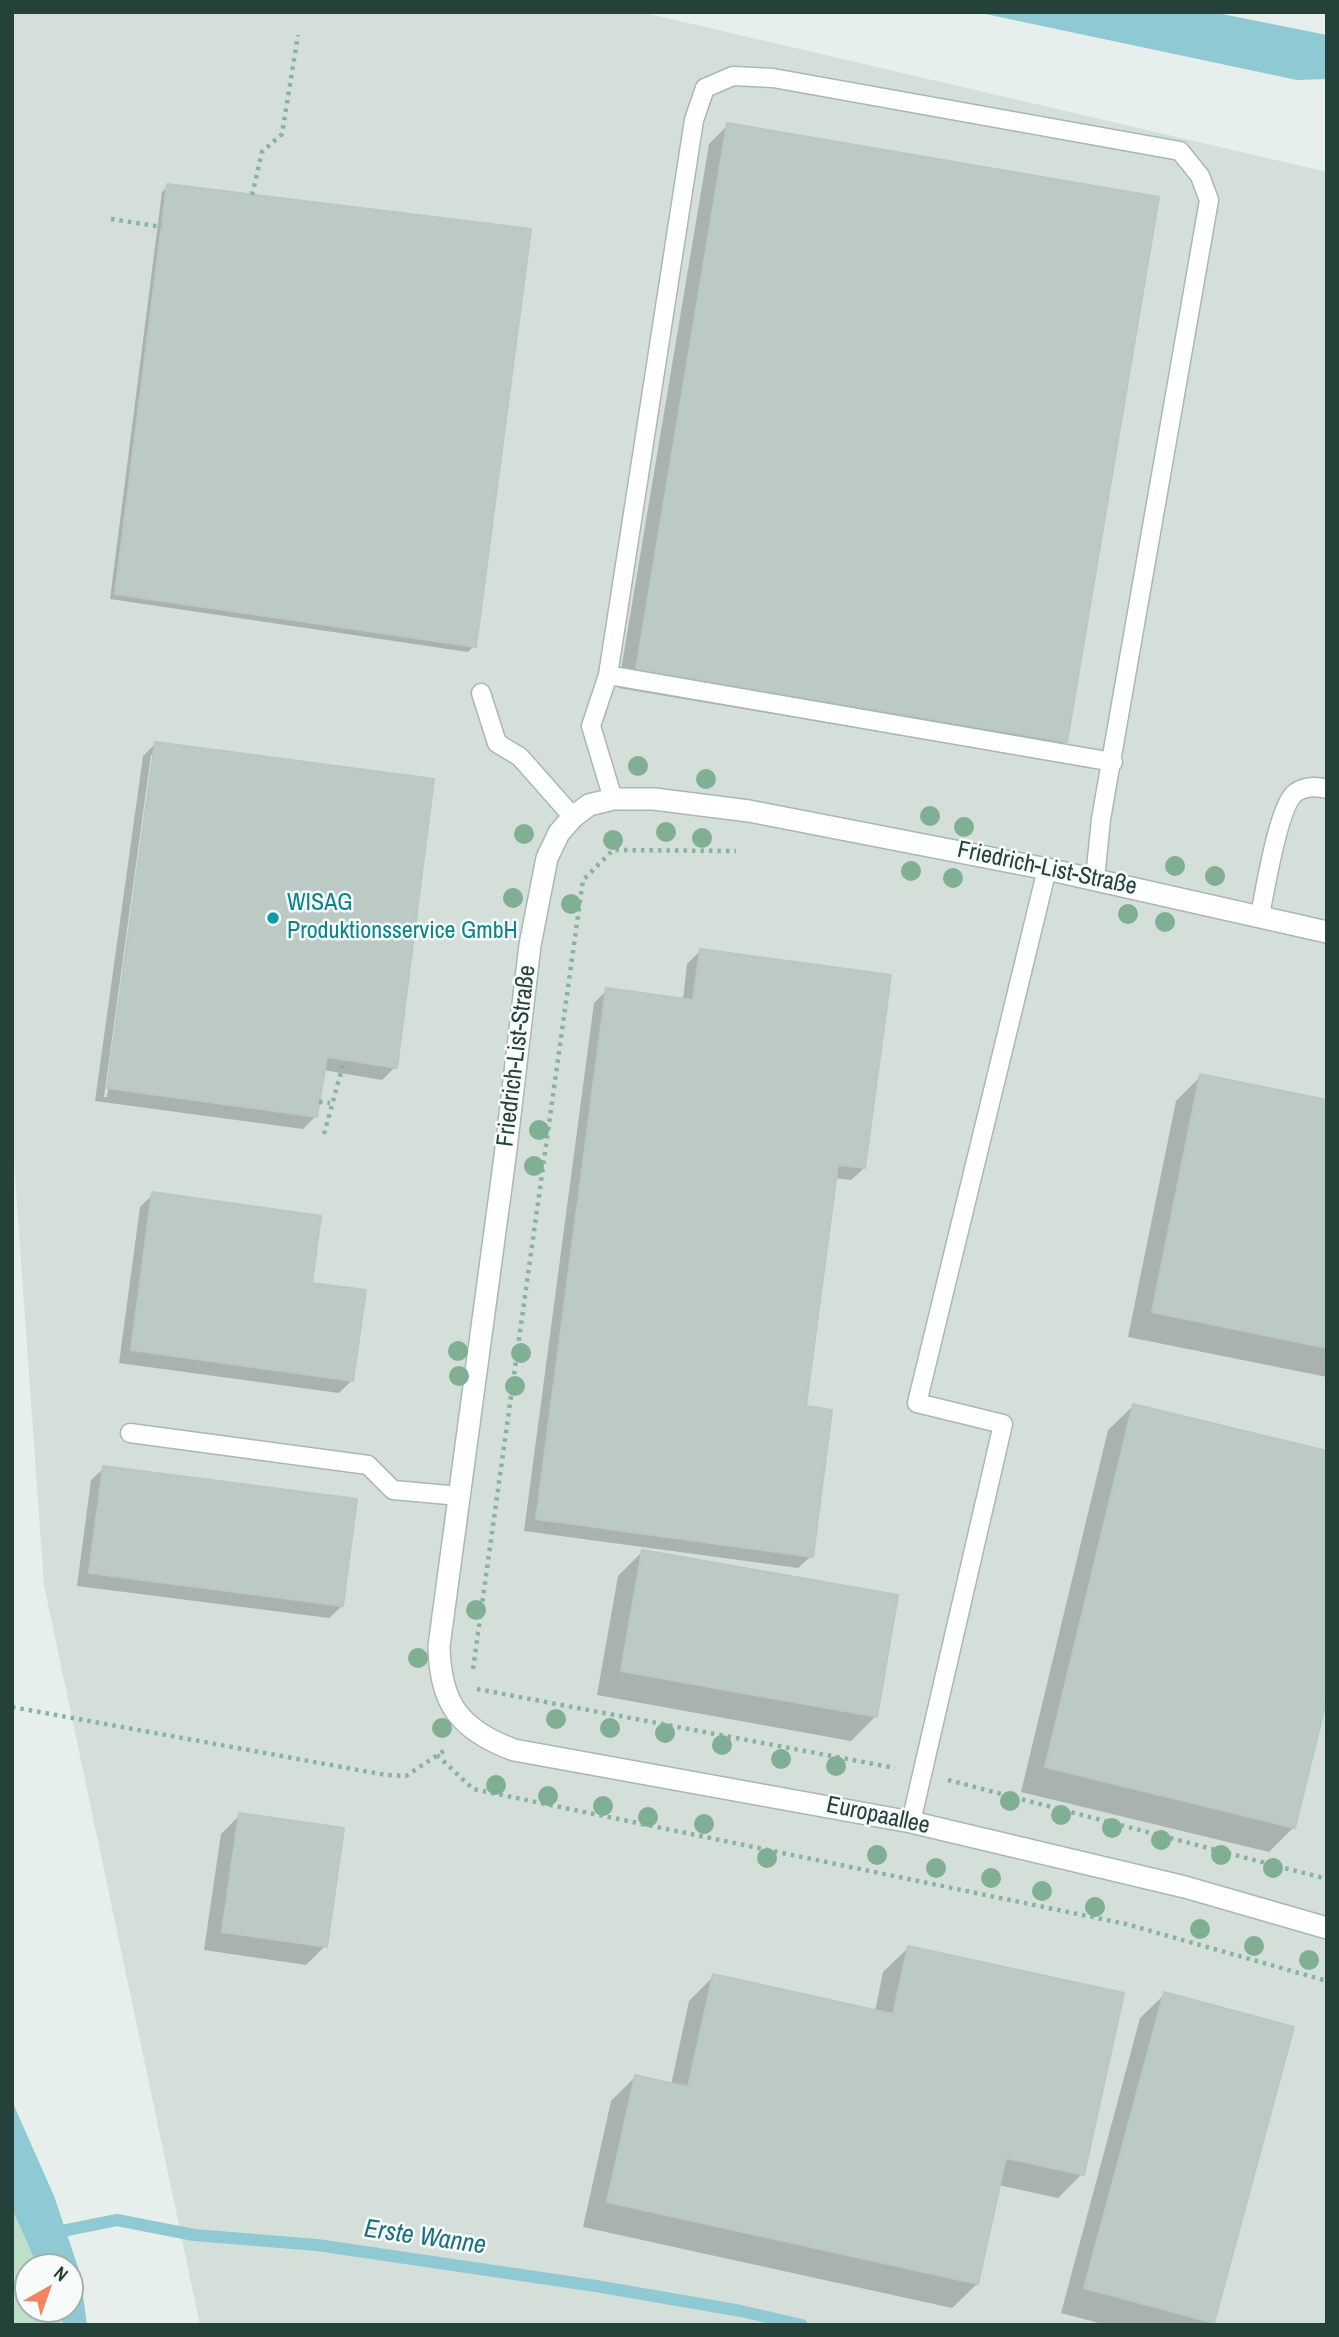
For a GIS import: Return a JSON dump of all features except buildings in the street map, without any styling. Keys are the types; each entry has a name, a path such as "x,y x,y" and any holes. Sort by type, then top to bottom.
{"street":[{"name":"Friedrich-List-Straße","path":"471,1731 445,1693 440,1672 439,1646 530,946 547,858 559,833 573,817 589,805 613,799 654,799 749,811 1095,879 1327,932"},
{"name":"Europaallee","path":"471,1731 514,1750 911,1822 1185,1887 1327,1928"}],"lane":[{"path":"613,799 591,726 608,675 694,120 705,88 733,76 773,78 1180,151 1200,176 1209,200 1101,819 1095,879"},
{"path":"608,675 1113,762"},
{"path":"481,693 496,743 520,757 573,817"},
{"path":"1260,915 1285,809 1295,793 1314,785 1327,789"},
{"path":"911,1822 1003,1424 917,1403 1046,869"},
{"path":"130,1433 368,1465 393,1490 460,1496"}],"path":[{"path":"252,195 262,152 282,134 298,35"},
{"path":"111,219 162,227"},
{"path":"472,1674 583,880 613,850 736,852"},
{"path":"436,927 530,946"},
{"path":"324,1134 330,1104 344,1061"},
{"path":"319,1102 330,1104"},
{"path":"470,1688 921,1773 1327,1878"},
{"path":"12,1707 386,1775 406,1776 471,1731"},
{"path":"437,1755 473,1789 1126,1924 1327,1981"}],"shaded area":[{"path":"12,12 641,12 1327,172 1327,2325 200,2325 44,1585 12,1135"}],"green space":[{"path":"12,2209 32,2253 14,2253 14,2323 64,2325 12,2325"}],"water":[{"path":"976,12 1212,12 1327,35 1327,79 1297,80"},
{"path":"12,2101 54,2196 73,2253 32,2253 12,2209"},
{"path":"84,2303 87,2325 63,2323 84,2323"}],"waterway":[{"name":"Erste Wanne","path":"52,2233 117,2220 194,2235 317,2245 596,2286 741,2311 802,2325"}],"place":[{"name":"WISAG Produktionsservice GmbH","path":"273,918"}]}
